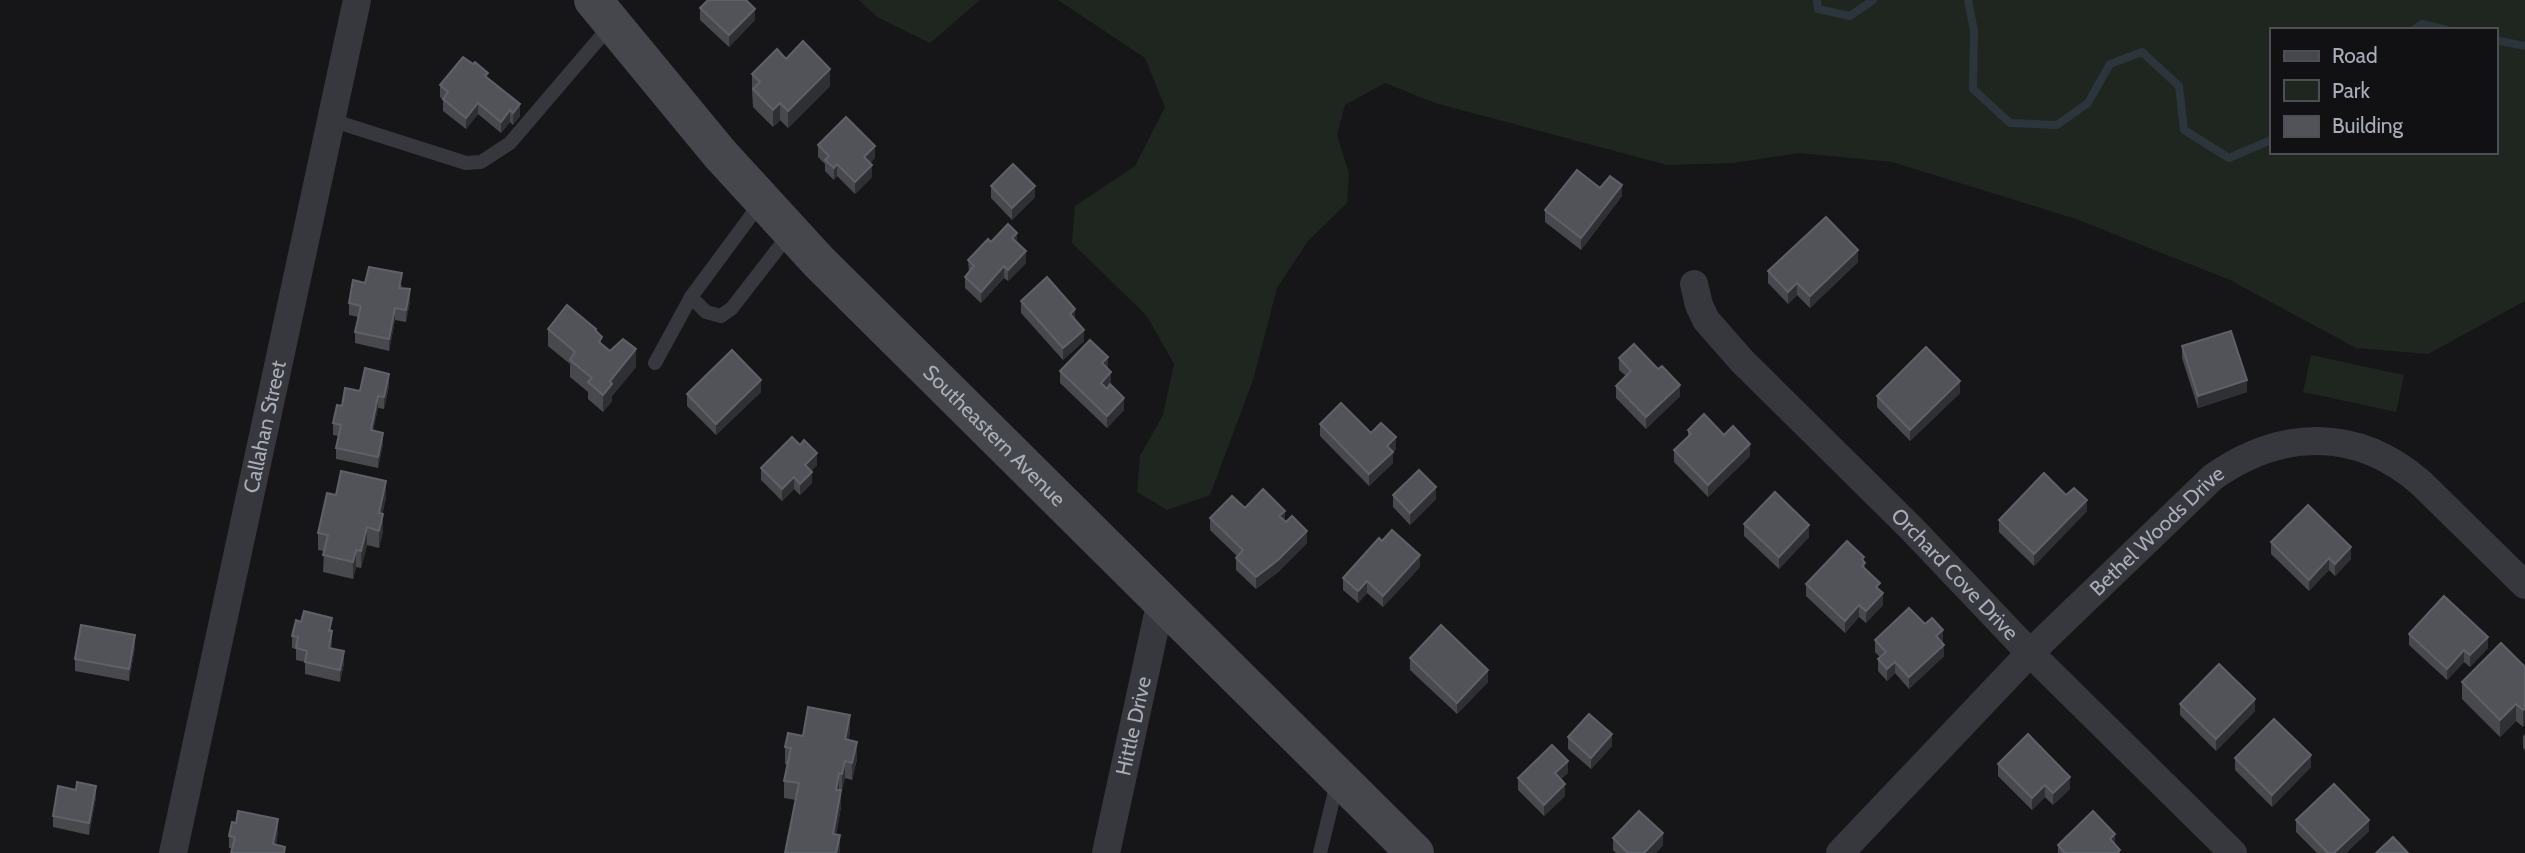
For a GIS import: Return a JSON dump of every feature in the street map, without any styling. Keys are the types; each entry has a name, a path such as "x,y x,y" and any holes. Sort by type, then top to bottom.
{"street":[{"name":"Callahan Street","path":"173,853 357,0"},
{"name":"Southeastern Avenue","path":"602,12 720,154 791,231 1415,853"},
{"name":"Orchard Cove Drive","path":"1694,284 1706,320 1742,360 2233,853"},
{"name":"Bethel Woods Drive","path":"1840,853 2031,653 2213,477 2236,461 2290,443 2330,441 2351,444 2378,453 2403,468 2525,585"},
{"name":"Hittle Drive","path":"1106,853 1161,600"}],"lane":[{"path":"331,120 466,163 481,162 510,143 602,12"},
{"path":"655,363 691,296 763,201"},
{"path":"691,296 706,313 721,316 732,308 791,231"},
{"path":"1320,853 1338,776"}],"green space":[{"path":"859,0 980,0 930,43 877,17"},
{"path":"1058,0 2525,0 2525,301 2428,354 2356,348 2230,280 2076,219 1892,162 1800,153 1733,163 1667,165 1435,103 1385,83 1345,105 1337,135 1349,174 1347,203 1308,241 1277,288 1253,380 1210,495 1167,510 1137,492 1140,456 1163,415 1174,364 1147,316 1072,243 1075,206 1135,166 1165,107 1145,58"},
{"path":"2311,355 2404,375 2396,412 2303,392"}],"building":[{"path":"708,0 746,0 755,9 729,35 700,8"},
{"path":"803,41 830,69 788,111 780,103 773,110 753,89 760,82 752,74 777,49 786,59"},
{"path":"463,57 473,64 475,62 488,73 485,76 520,104 513,113 510,110 501,122 478,103 466,118 443,99 448,92 440,85"},
{"path":"846,117 875,146 864,157 872,165 855,182 837,164 834,168 825,160 829,156 818,145"},
{"path":"1013,164 1035,186 1012,208 991,186"},
{"path":"1577,170 1600,188 1610,176 1622,185 1581,238 1545,210"},
{"path":"1826,217 1858,250 1810,296 1797,283 1788,292 1768,271"},
{"path":"1008,224 1017,233 1012,238 1026,251 1008,270 1004,266 981,292 965,277 974,266 968,260 988,239 991,242"},
{"path":"369,267 402,273 399,288 410,289 406,310 395,308 389,339 355,332 361,306 349,303 353,280 365,283"},
{"path":"1047,277 1075,309 1070,314 1084,330 1063,348 1021,301"},
{"path":"567,305 596,329 602,337 599,342 610,351 623,339 636,349 610,381 612,384 603,395 588,382 592,378 570,360 575,352 548,329"},
{"path":"2231,331 2247,380 2198,396 2182,346"},
{"path":"1090,340 1108,357 1102,363 1111,372 1101,383 1107,389 1110,384 1124,398 1107,416 1060,371"},
{"path":"1634,344 1658,369 1662,366 1680,385 1646,417 1616,386 1631,371 1619,358"},
{"path":"1926,347 1960,381 1910,430 1877,396"},
{"path":"732,350 761,380 716,424 687,394"},
{"path":"365,368 389,374 384,397 378,396 371,430 383,433 378,457 336,448 341,425 333,423 337,405 342,406 345,388 360,391"},
{"path":"1341,403 1371,433 1381,423 1396,437 1387,446 1393,452 1369,474 1320,424"},
{"path":"1704,414 1724,435 1733,426 1750,444 1708,485 1674,450 1691,434 1688,430"},
{"path":"792,437 800,445 804,440 817,453 805,465 812,472 800,484 794,477 782,489 761,468"},
{"path":"1419,470 1436,487 1410,513 1393,495"},
{"path":"341,471 386,481 379,513 383,514 379,531 367,527 361,551 356,550 353,562 323,555 328,535 318,533 327,493 336,495"},
{"path":"2044,473 2066,495 2074,488 2087,500 2034,554 1999,520"},
{"path":"1263,489 1285,511 1279,516 1286,522 1292,516 1307,531 1278,560 1256,577 1236,558 1243,550 1210,518 1232,496 1245,508"},
{"path":"1775,492 1809,525 1779,557 1744,524"},
{"path":"2308,505 2351,547 2335,564 2329,558 2309,580 2271,542"},
{"path":"1392,530 1420,555 1383,596 1367,581 1358,591 1343,578 1379,538 1382,541"},
{"path":"1847,541 1864,557 1862,559 1865,563 1862,566 1880,583 1876,587 1883,593 1866,611 1859,605 1845,621 1806,584"},
{"path":"2444,596 2488,637 2470,655 2464,650 2447,669 2409,634"},
{"path":"1909,608 1925,624 1932,618 1943,630 1936,636 1944,645 1909,677 1895,662 1887,669 1878,659 1886,652 1875,640"},
{"path":"304,611 332,618 329,648 344,651 340,670 305,662 307,651 296,648 298,637 292,636 296,620 301,622"},
{"path":"81,625 135,635 129,669 75,659"},
{"path":"1441,625 1488,670 1457,703 1410,658"},
{"path":"2501,643 2525,667 2525,708 2523,710 2516,704 2500,720 2462,682"},
{"path":"2219,664 2255,699 2216,739 2180,704"},
{"path":"808,707 850,715 845,739 857,742 852,763 845,761 842,774 839,773 836,790 841,790 833,834 840,835 836,853 785,853 799,783 784,781 791,748 785,747 788,733 803,736"},
{"path":"1589,714 1612,734 1591,758 1568,737"},
{"path":"2274,719 2311,755 2272,795 2235,758"},
{"path":"2028,734 2070,777 2053,793 2045,785 2032,798 1998,764"},
{"path":"1552,745 1568,761 1555,773 1565,784 1544,805 1518,778"},
{"path":"77,782 96,786 89,823 53,816 58,786 76,790"},
{"path":"2334,784 2369,820 2334,853 2328,853 2296,820"},
{"path":"238,811 278,819 273,844 285,847 284,853 231,853 235,837 229,836 232,822 236,823"},
{"path":"1639,811 1663,833 1644,853 1628,853 1613,838"},
{"path":"2093,811 2115,834 2110,839 2120,850 2117,853 2065,853 2058,845"},
{"path":"2393,837 2408,853 2376,853"}],"waterway":[{"path":"1817,0 1818,9 1850,16 1873,0"},
{"path":"1968,0 1974,31 1973,89 2010,123 2057,125 2088,103 2110,64 2142,52 2179,86 2184,130 2229,158 2270,140"},
{"path":"2417,28 2422,24 2439,28"},
{"path":"2497,40 2525,46"}]}
